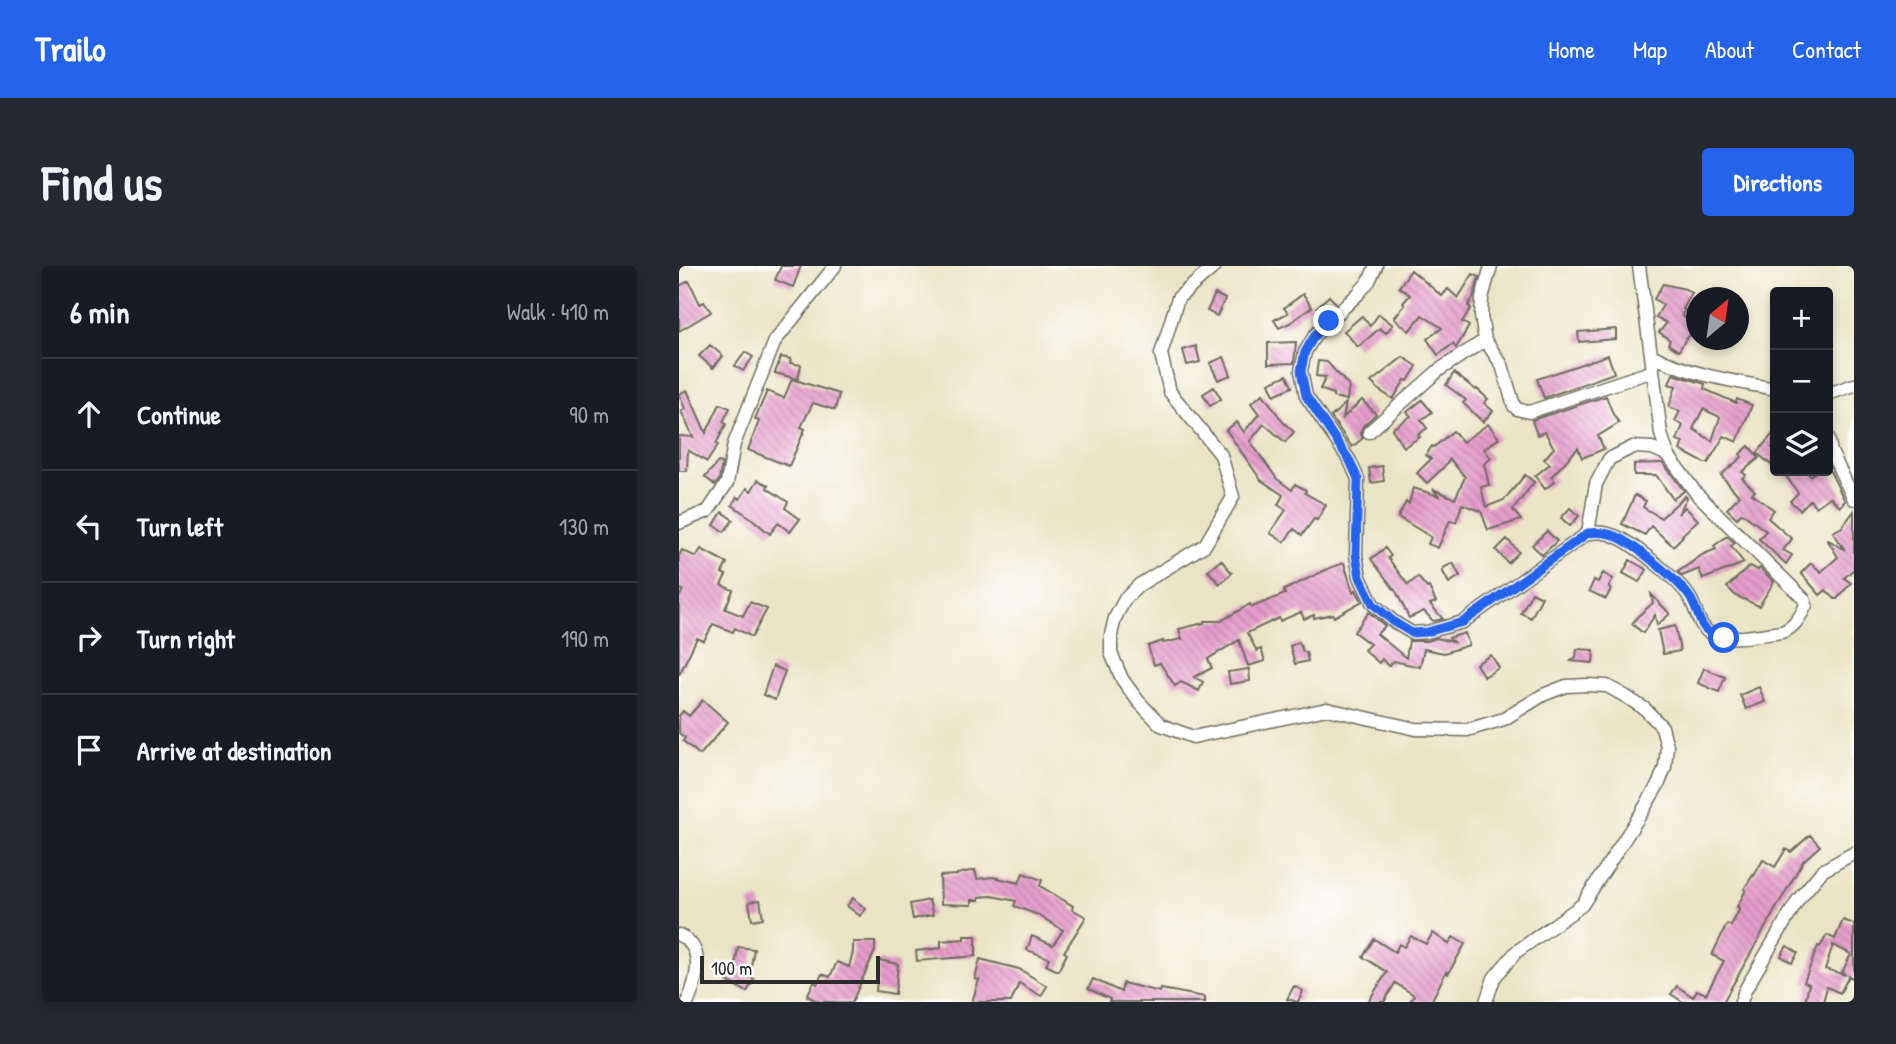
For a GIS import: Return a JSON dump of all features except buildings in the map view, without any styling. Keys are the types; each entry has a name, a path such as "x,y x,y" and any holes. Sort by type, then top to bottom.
{"street":[{"path":"679,523 708,511 727,483 734,444 775,341 835,266"},
{"path":"1215,266 1178,298 1161,355 1170,392 1221,455 1233,497 1205,545 1139,585 1125,600 1115,618 1111,635 1111,653 1122,679 1161,725 1193,737 1328,709 1416,729 1467,730 1504,719 1543,695 1566,686 1587,685 1607,686 1625,696 1645,709 1662,727 1667,746 1665,767 1642,812 1582,905 1516,952 1494,978 1486,1002"},
{"path":"1376,266 1369,281 1358,294 1315,335 1305,352 1301,371 1306,396 1350,461 1358,479 1356,555 1360,577 1373,604 1412,633 1427,632 1463,622 1588,533 1601,531 1617,536 1640,552 1680,586 1709,634 1724,638 1789,630 1802,612 1804,598 1696,493 1668,455 1661,435 1639,266"},
{"path":"1491,266 1482,298 1481,316 1485,340 1502,366 1514,406 1529,412 1653,371"},
{"path":"1369,432 1439,370 1485,340"},
{"path":"1651,355 1672,366 1704,375 1770,388"},
{"path":"1833,392 1854,385"},
{"path":"1588,533 1597,484 1609,459 1633,447 1652,448 1668,455"},
{"path":"1833,456 1854,499"},
{"path":"1741,1002 1745,990 1798,900 1822,871 1854,853"},
{"path":"679,935 693,945 697,956 697,972 688,1002"}],"route":[{"path":"1329,321 1315,335 1305,352 1301,371 1306,396 1350,461 1358,479 1356,555 1360,577 1373,604 1394,622 1412,633 1427,632 1463,622 1588,533 1601,531 1617,536 1640,552 1680,586 1690,599 1702,626 1709,634 1724,638"}]}
